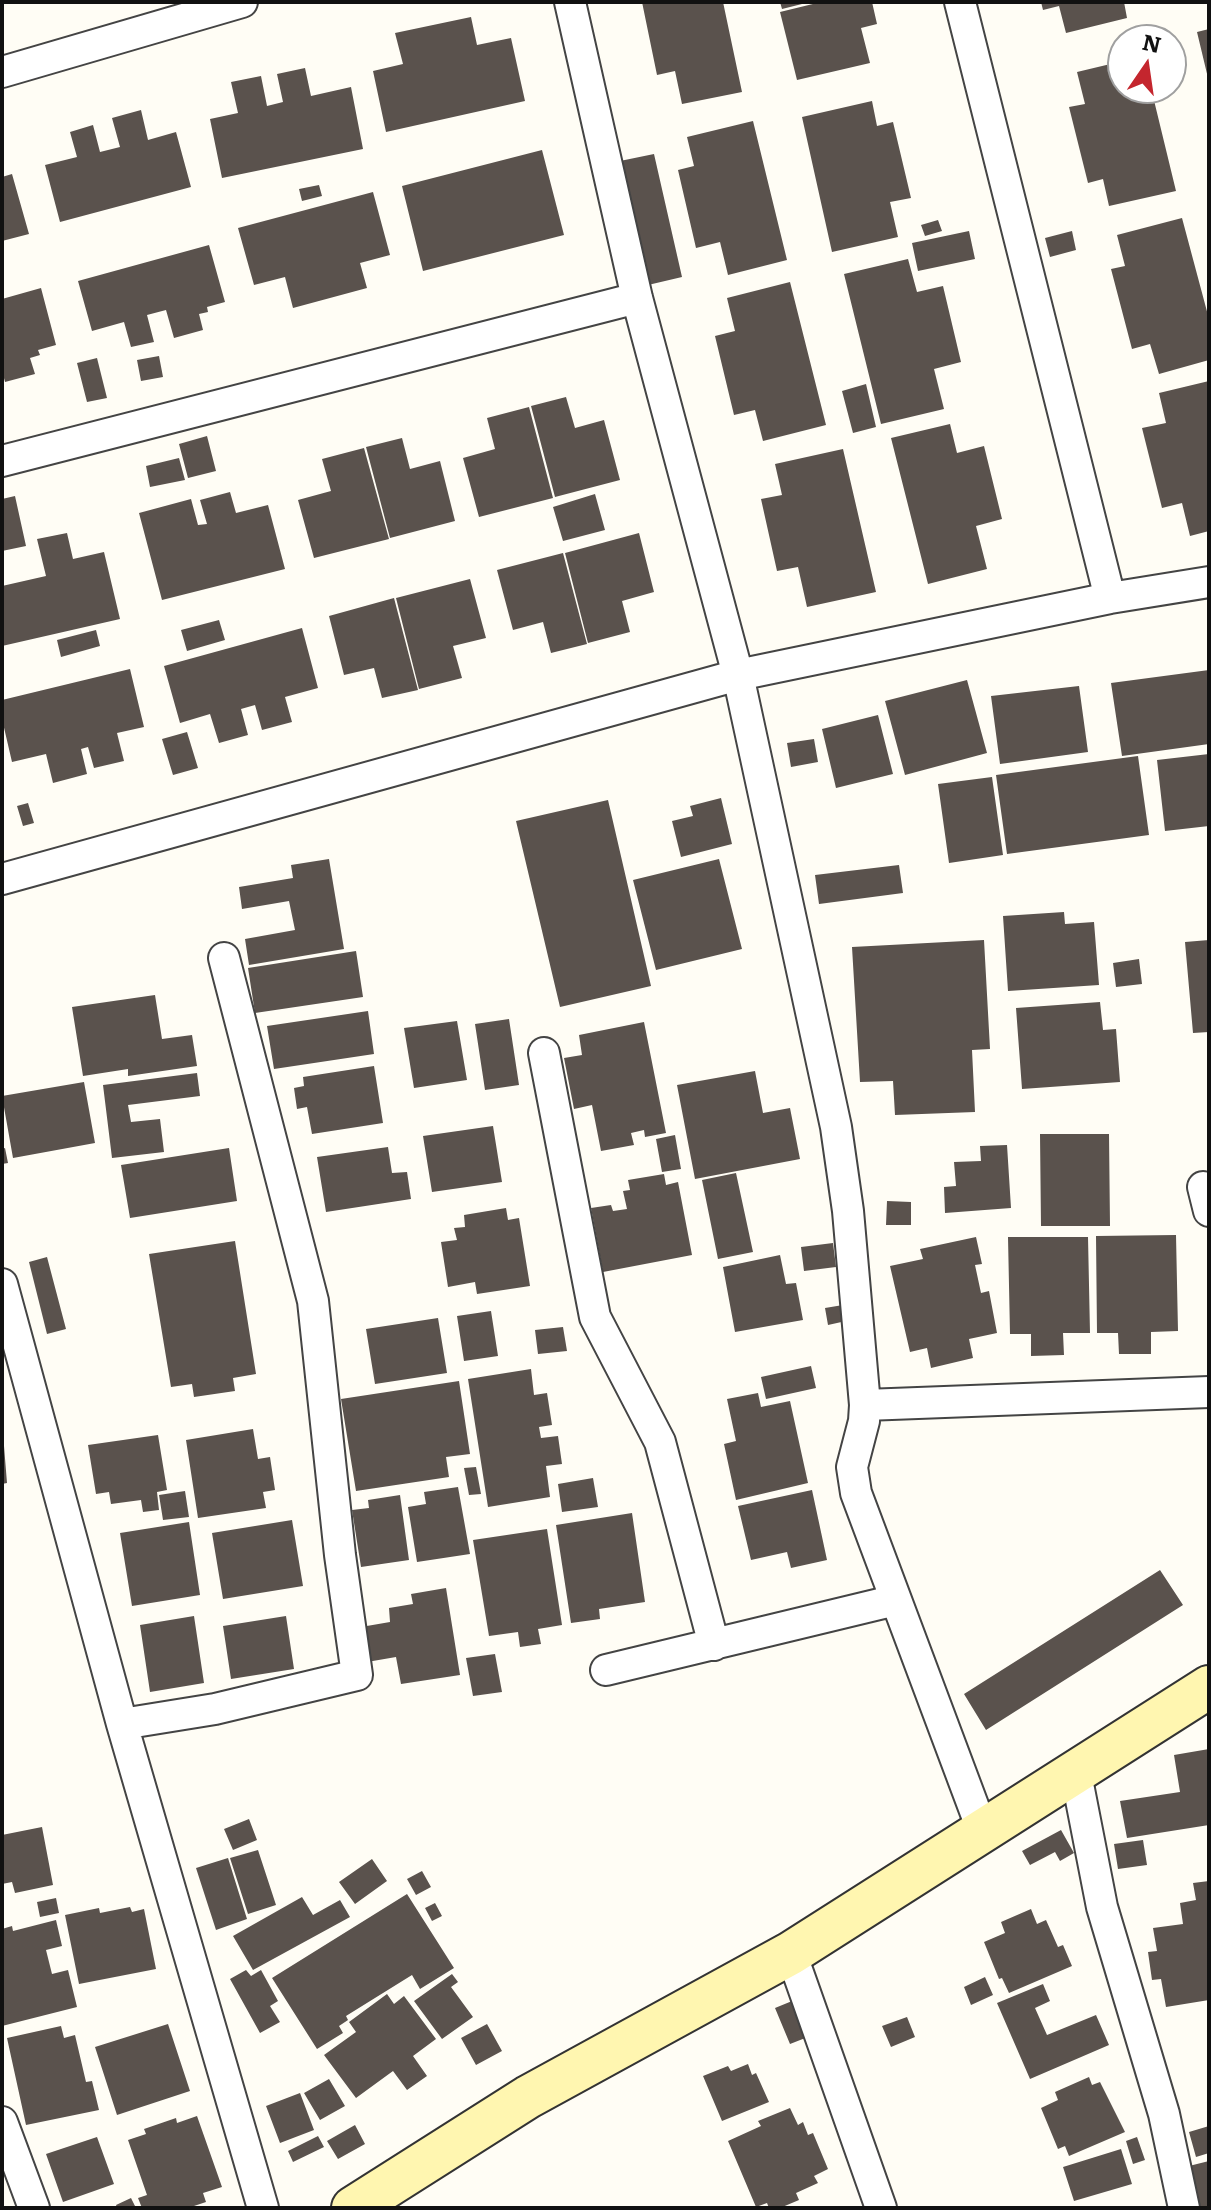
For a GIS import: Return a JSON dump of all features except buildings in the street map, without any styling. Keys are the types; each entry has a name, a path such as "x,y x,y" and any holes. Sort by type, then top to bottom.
{"street":[{"path":"2,72 242,2"},
{"path":"570,2 637,298 738,675 836,1127 848,1211 865,1405 852,1467 856,1493 983,1832"},
{"path":"960,2 1110,598"},
{"path":"2,461 637,298"},
{"path":"2,879 738,675 1110,598 1209,582"},
{"path":"122,1724 215,1709 357,1675 340,1555 313,1301 224,958"},
{"path":"544,1053 595,1317 660,1442 714,1645"},
{"path":"2,1284 122,1724 263,2208"},
{"path":"865,1405 1209,1392"},
{"path":"606,1670 896,1600"},
{"path":"353,2208 528,2097 791,1953 1209,1687"},
{"path":"1076,1774 1102,1907 1164,2114 1184,2208"},
{"path":"791,1953 881,2208"},
{"path":"2,2122 34,2208"}]}
